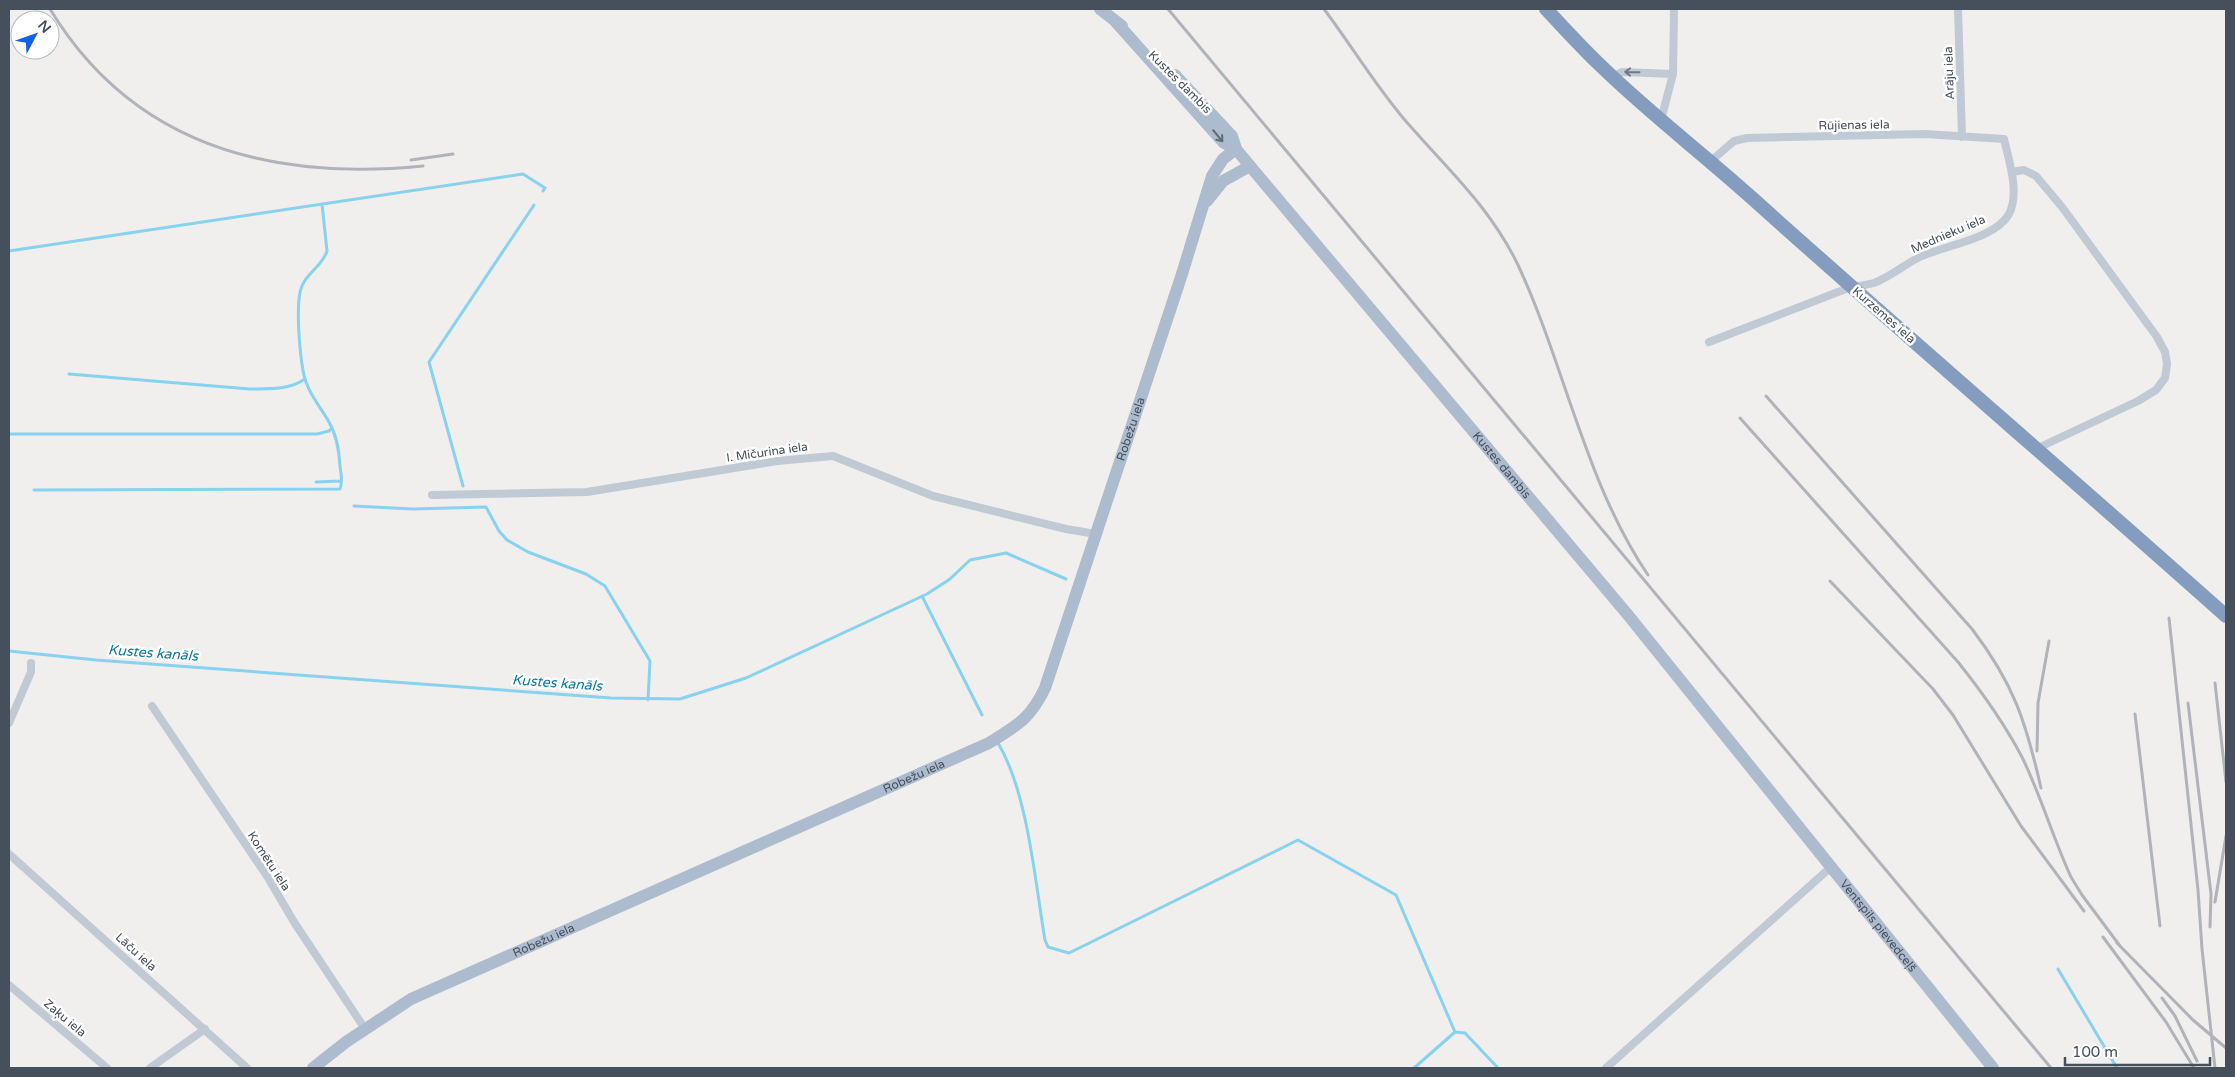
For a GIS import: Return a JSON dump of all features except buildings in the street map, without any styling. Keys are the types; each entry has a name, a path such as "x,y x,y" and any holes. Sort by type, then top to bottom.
{"highway":[{"name":"Kurzemes iela","path":"1546,9 1613,77 1661,120 1711,161 1851,287 2038,448 2226,616"}],"main road":[{"name":"Kustes dambis","path":"1100,9 1115,21 1224,143 1236,149 1621,608 1763,783"},
{"name":"Robežu iela","path":"313,1068 365,1029 411,999 443,983 989,743 1019,725 1035,709 1045,688 1204,206 1207,188 1212,176 1223,160 1236,149"},
{"name":"Robežu iela","path":"1204,206 1223,180 1250,166"},
{"name":"Ventspils pievedceļš","path":"1763,783 1993,1068"}],"street":[{"path":"1661,120 1673,74 1674,9"},
{"name":"Arāju iela","path":"1958,9 1962,137"},
{"path":"1613,77 1622,72 1673,74"},
{"name":"Rūjienas iela","path":"1711,161 1734,142 1747,138 1925,134 2004,139"},
{"name":"Mednieku iela","path":"1710,342 1851,287 1874,283 1921,256 1983,234 2003,221 2010,213 2013,197 2012,172 2004,139"},
{"path":"2012,172 2024,170 2036,176 2062,207 2157,337 2165,352 2167,364 2165,378 2156,390 2138,401 2038,448"},
{"name":"I. Mičurina iela","path":"432,495 587,492 777,461 833,456 933,496 1066,529 1096,534"},
{"path":"9,723 31,672 31,663"},
{"name":"Komētu iela","path":"152,706 267,876 294,922 365,1029"},
{"name":"Lāču iela","path":"9,854 247,1068"},
{"path":"1606,1068 1831,867"},
{"name":"Zaķu iela","path":"9,985 107,1068"},
{"path":"150,1068 205,1029"}],"waterway":[{"path":"9,251 523,174 545,188 543,191"},
{"path":"34,490 340,489 342,478 336,438 332,427 306,382 302,365 298,318 299,299 303,283 320,263 327,251 322,204"},
{"path":"463,486 429,362 534,205"},
{"path":"69,374 250,389 286,387 305,379"},
{"path":"9,434 317,434 329,431 332,428"},
{"path":"316,482 341,481"},
{"path":"354,506 413,509 486,507 499,531 507,540 528,552 586,574 605,586 650,661 648,700"},
{"name":"Kustes kanāls","path":"9,651 96,660 611,698 680,699 746,678 927,594 950,579 970,560 1006,553 1066,579"},
{"path":"922,596 982,715"},
{"path":"998,743 1017,787 1029,838 1045,940 1048,947 1069,953 1298,840 1396,895 1455,1032"},
{"path":"2058,969 2117,1068"},
{"path":"1414,1068 1455,1032 1465,1033 1498,1068"}],"railway":[{"path":"50,9 84,56 122,93 165,123 211,144 261,159 313,167 367,169 423,166"},
{"path":"1168,9 2051,1068"},
{"path":"1324,9 1393,106 1480,205 1506,244 1518,265 1534,304 1608,502 1626,539 1648,575"},
{"path":"411,160 453,154"},
{"path":"1766,396 1972,629 1998,668 2017,704 2030,743 2041,788"},
{"path":"1740,418 1958,662 1984,696 2022,757 2071,877 2120,946"},
{"path":"1830,581 1933,689 1953,715 2021,826 2084,911"},
{"path":"2169,618 2215,1068"},
{"path":"2037,751 2038,703 2049,641"},
{"path":"2215,683 2226,782"},
{"path":"2188,703 2211,894 2210,927"},
{"path":"2135,714 2160,926"},
{"path":"2215,902 2226,836"},
{"path":"2103,937 2166,1022 2194,1068"},
{"path":"2117,943 2193,1020 2226,1048"},
{"path":"2162,998 2175,1016 2197,1061"}]}
